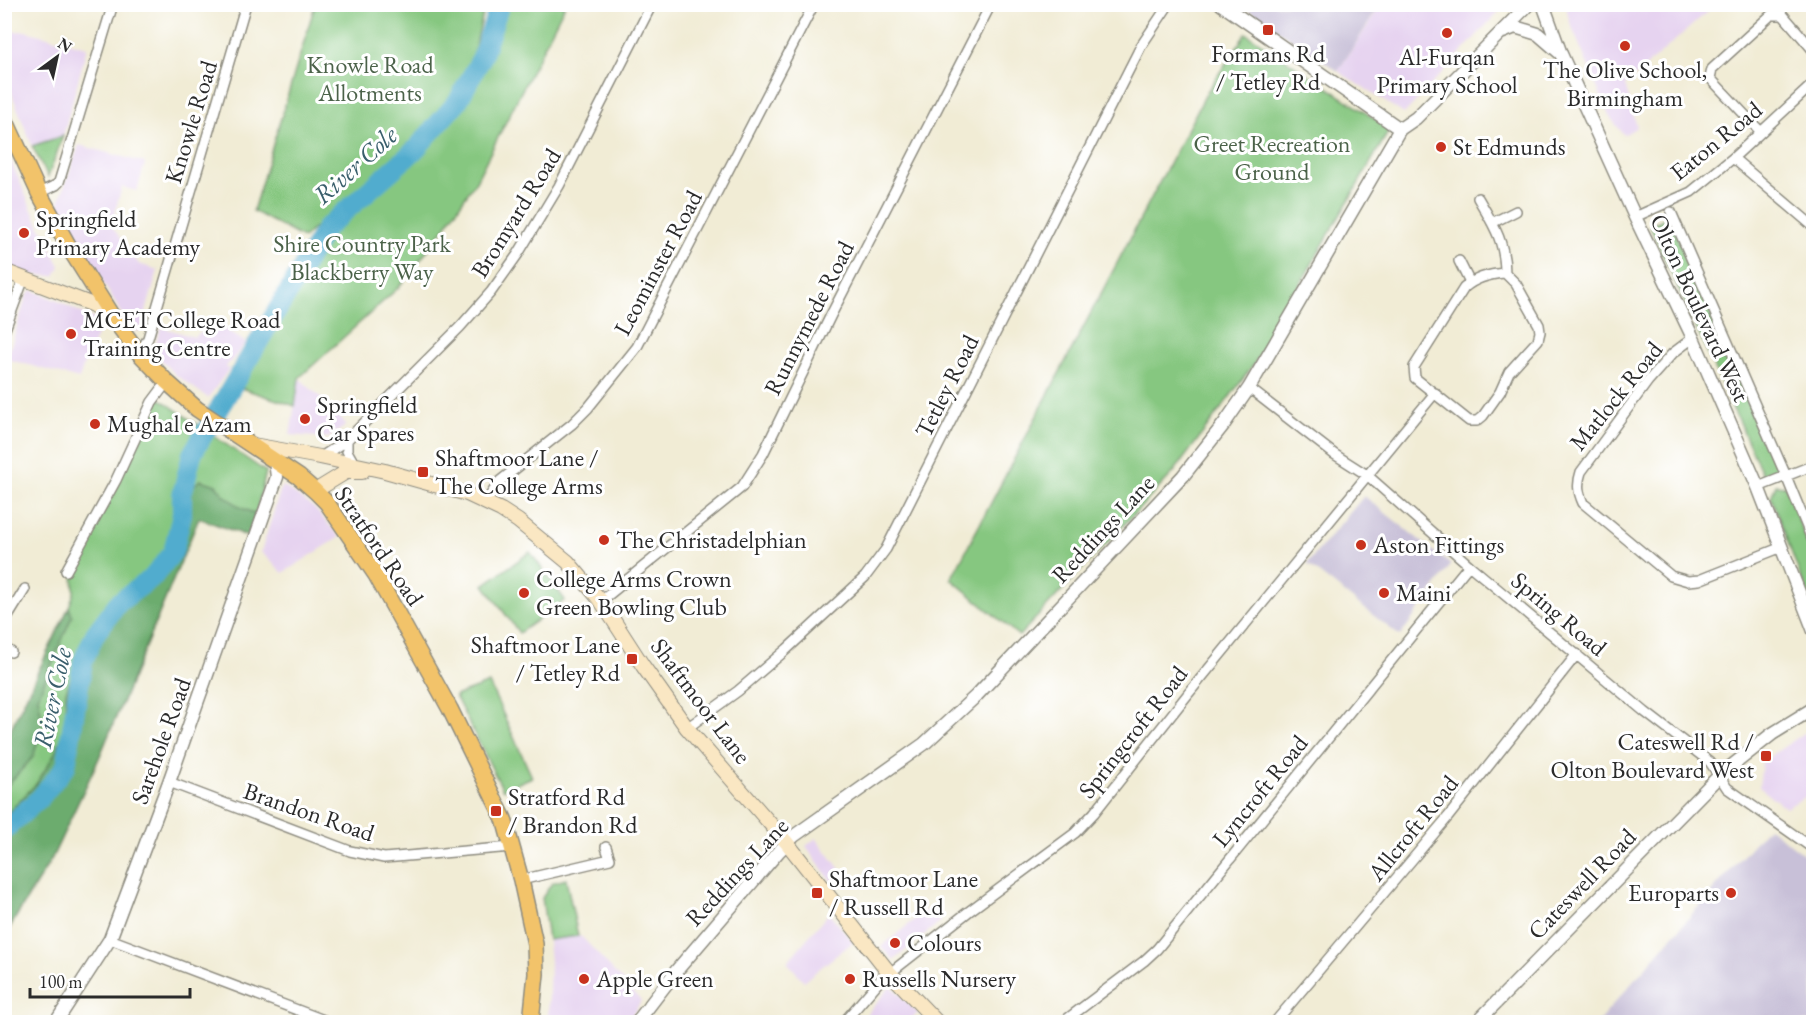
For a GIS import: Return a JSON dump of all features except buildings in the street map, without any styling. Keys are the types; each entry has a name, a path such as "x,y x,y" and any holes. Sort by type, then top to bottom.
{"highway":[{"name":"Stratford Road","path":"4,117 39,193 73,254 115,321 140,354 167,382 204,413 315,491 327,503 367,560 418,650 504,819 521,880 535,944 536,974 531,1023"}],"main road":[{"path":"4,271 93,305 115,321"},
{"name":"Shaftmoor Lane","path":"248,444 385,471 432,483 486,502 518,521 568,562 601,601 687,728 787,843 889,972 937,1023"},
{"name":"Shaftmoor Lane","path":"315,491 346,472 385,471"}],"street":[{"path":"39,193 59,182 113,4"},
{"name":"Knowle Road","path":"140,354 148,338 246,4"},
{"name":"Bromyard Road","path":"320,457 347,440 460,327 491,292 518,254 559,186 652,4"},
{"name":"Leominster Road","path":"486,502 500,481 580,416 637,347 814,4"},
{"name":"Runnymede Road","path":"601,601 742,487 763,454 836,305 991,4"},
{"name":"Tetley Road","path":"687,728 738,691 787,649 865,577 886,549 1141,46 1169,4"},
{"path":"1221,4 1400,129"},
{"name":"Reddings Lane","path":"637,1023 677,970 787,843 924,744 976,696 1183,476 1249,388 1400,129 1416,118 1529,4"},
{"name":"Olton Boulevard West","path":"1543,4 1561,54 1693,338 1758,487 1814,631"},
{"path":"1761,132 1710,78 1712,69 1771,15 1784,15 1814,51"},
{"path":"1500,34 1515,27 1538,34 1561,54"},
{"name":"Eaton Road","path":"1635,217 1691,192 1733,158 1814,83"},
{"path":"1733,158 1811,221"},
{"path":"1478,198 1497,230 1505,255 1504,273"},
{"path":"1492,223 1516,211"},
{"path":"1671,212 1814,544"},
{"path":"1459,261 1470,283"},
{"path":"1504,273 1516,284 1539,325 1540,332 1538,340 1509,372 1500,392 1483,416 1477,421 1469,421 1415,378 1414,367 1464,288 1470,283 1494,274 1504,273"},
{"path":"4,332 24,278"},
{"name":"Matlock Road","path":"1693,338 1673,352 1648,381 1581,472 1578,491 1583,503 1671,576 1688,581 1699,580 1782,547"},
{"path":"66,571 116,480 152,402 167,382"},
{"name":"Spring Road","path":"1249,388 1334,454 1367,475 1469,565 1710,762 1727,788 1814,849"},
{"name":"Springcroft Road","path":"844,1023 889,972 1075,833 1094,813 1188,694 1435,393"},
{"path":"347,440 346,451 356,465"},
{"name":"Sarehole Road","path":"56,1023 110,939 169,782 277,477 275,461"},
{"path":"1758,487 1814,465"},
{"name":"Lyncroft Road","path":"1063,1023 1157,949 1469,565"},
{"path":"4,623 25,589"},
{"name":"Allcroft Road","path":"1275,1023 1448,817 1577,654"},
{"name":"Cateswell Road","path":"1477,1023 1719,776 1772,734 1814,708"},
{"name":"Brandon Road","path":"169,782 350,851 384,858 512,847"},
{"path":"521,880 610,859 606,847"},
{"path":"110,939 329,1023"}],"shaded area":[{"name":"The Olive School, Birmingham","path":"1566,4 1715,5 1625,85 1637,127 1624,135 1609,116 1569,20"},
{"path":"1241,5 1380,5 1338,71"},
{"path":"1381,5 1505,5 1404,114 1338,71"},
{"path":"25,31 87,47 63,136 32,146 13,97 5,66 5,32"},
{"name":"Springfield Primary Academy","path":"4,145 32,210 60,266 55,276 29,275 5,266"},
{"path":"79,145 145,163 137,191 122,187 111,225 139,264 158,270 141,329 137,332 126,320 57,208"},
{"name":"MCET College Road Training Centre","path":"31,290 102,323 89,349 79,379 7,359 26,297"},
{"path":"218,324 246,343 226,367 229,369 208,398 176,375 153,352 161,327 194,337 203,331 211,333"},
{"path":"299,378 347,425 328,438 290,435"},
{"path":"282,485 314,508 340,537 283,573 261,552"},
{"path":"1364,496 1451,565 1400,636 1307,564"},
{"path":"1813,727 1813,792 1786,808 1759,787 1762,762"},
{"path":"1768,827 1813,861 1813,1022 1598,1022"},
{"path":"816,838 846,877 835,886 806,846"},
{"path":"930,907 941,921 894,960 881,947"},
{"path":"829,913 853,942 804,981 787,962"},
{"name":"Apple Green","path":"582,937 641,1001 628,1022 548,1022 550,962 548,940"},
{"path":"891,986 918,1013 907,1022 860,1022"}],"green space":[{"name":"Knowle Road Allotments","path":"315,5 485,5 473,57 452,99 406,146 303,238 253,211"},
{"name":"Shire Country Park Blackberry Way","path":"500,5 565,5 476,181 439,236 399,287 299,378 295,406 232,385 326,228 414,150 458,101 482,57"},
{"name":"Greet Recreation Ground","path":"1246,33 1390,129 1254,364 1174,472 1019,636 951,579 1207,92"},
{"path":"63,136 48,177 32,146"},
{"path":"1668,216 1773,456 1779,472 1777,476 1763,475 1650,226"},
{"path":"159,398 266,472 250,537 199,518 99,758 52,858 5,935 5,741 69,607 74,593 73,571"},
{"path":"201,480 216,485 224,495 240,507 255,514 250,537 199,518 99,758 52,858 5,935 5,816 37,783 66,729 66,692 87,634 117,597 161,560 177,513 176,497"},
{"path":"1776,485 1785,486 1813,557 1813,610 1771,497"},
{"name":"College Arms Crown Green Bowling Club","path":"530,552 565,600 519,633 484,585"},
{"path":"69,607 72,616 38,697 43,724 33,757 5,788 5,741"},
{"path":"489,683 532,777 503,790 455,696"},
{"path":"566,879 578,936 548,940 542,898 552,883"}],"waterway":[{"name":"River Cole","path":"4,830 40,798 66,766 83,661 95,634 118,603 153,577 173,552 182,514 182,495 192,454 326,228 415,150 458,101 482,57 500,4"}],"place":[{"name":"Formans Rd / Tetley Rd","path":"1268,30"},
{"name":"Al-Furqan Primary School","path":"1447,33"},
{"name":"The Olive School, Birmingham","path":"1625,46"},
{"name":"St Edmunds","path":"1441,147"},
{"name":"Springfield Primary Academy","path":"24,233"},
{"name":"MCET College Road Training Centre","path":"71,334"},
{"name":"Springfield Car Spares","path":"305,419"},
{"name":"Mughal e Azam","path":"95,424"},
{"name":"Shaftmoor Lane / The College Arms","path":"423,472"},
{"name":"The Christadelphian","path":"604,540"},
{"name":"Aston Fittings","path":"1361,545"},
{"name":"College Arms Crown Green Bowling Club","path":"524,593"},
{"name":"Maini","path":"1384,593"},
{"name":"Shaftmoor Lane / Tetley Rd","path":"632,659"},
{"name":"Cateswell Rd / Olton Boulevard West","path":"1766,756"},
{"name":"Stratford Rd / Brandon Rd","path":"496,811"},
{"name":"Shaftmoor Lane / Russell Rd","path":"817,893"},
{"name":"Europarts","path":"1731,893"},
{"name":"Colours","path":"895,943"},
{"name":"Apple Green","path":"584,979"},
{"name":"Russells Nursery","path":"850,979"}]}
